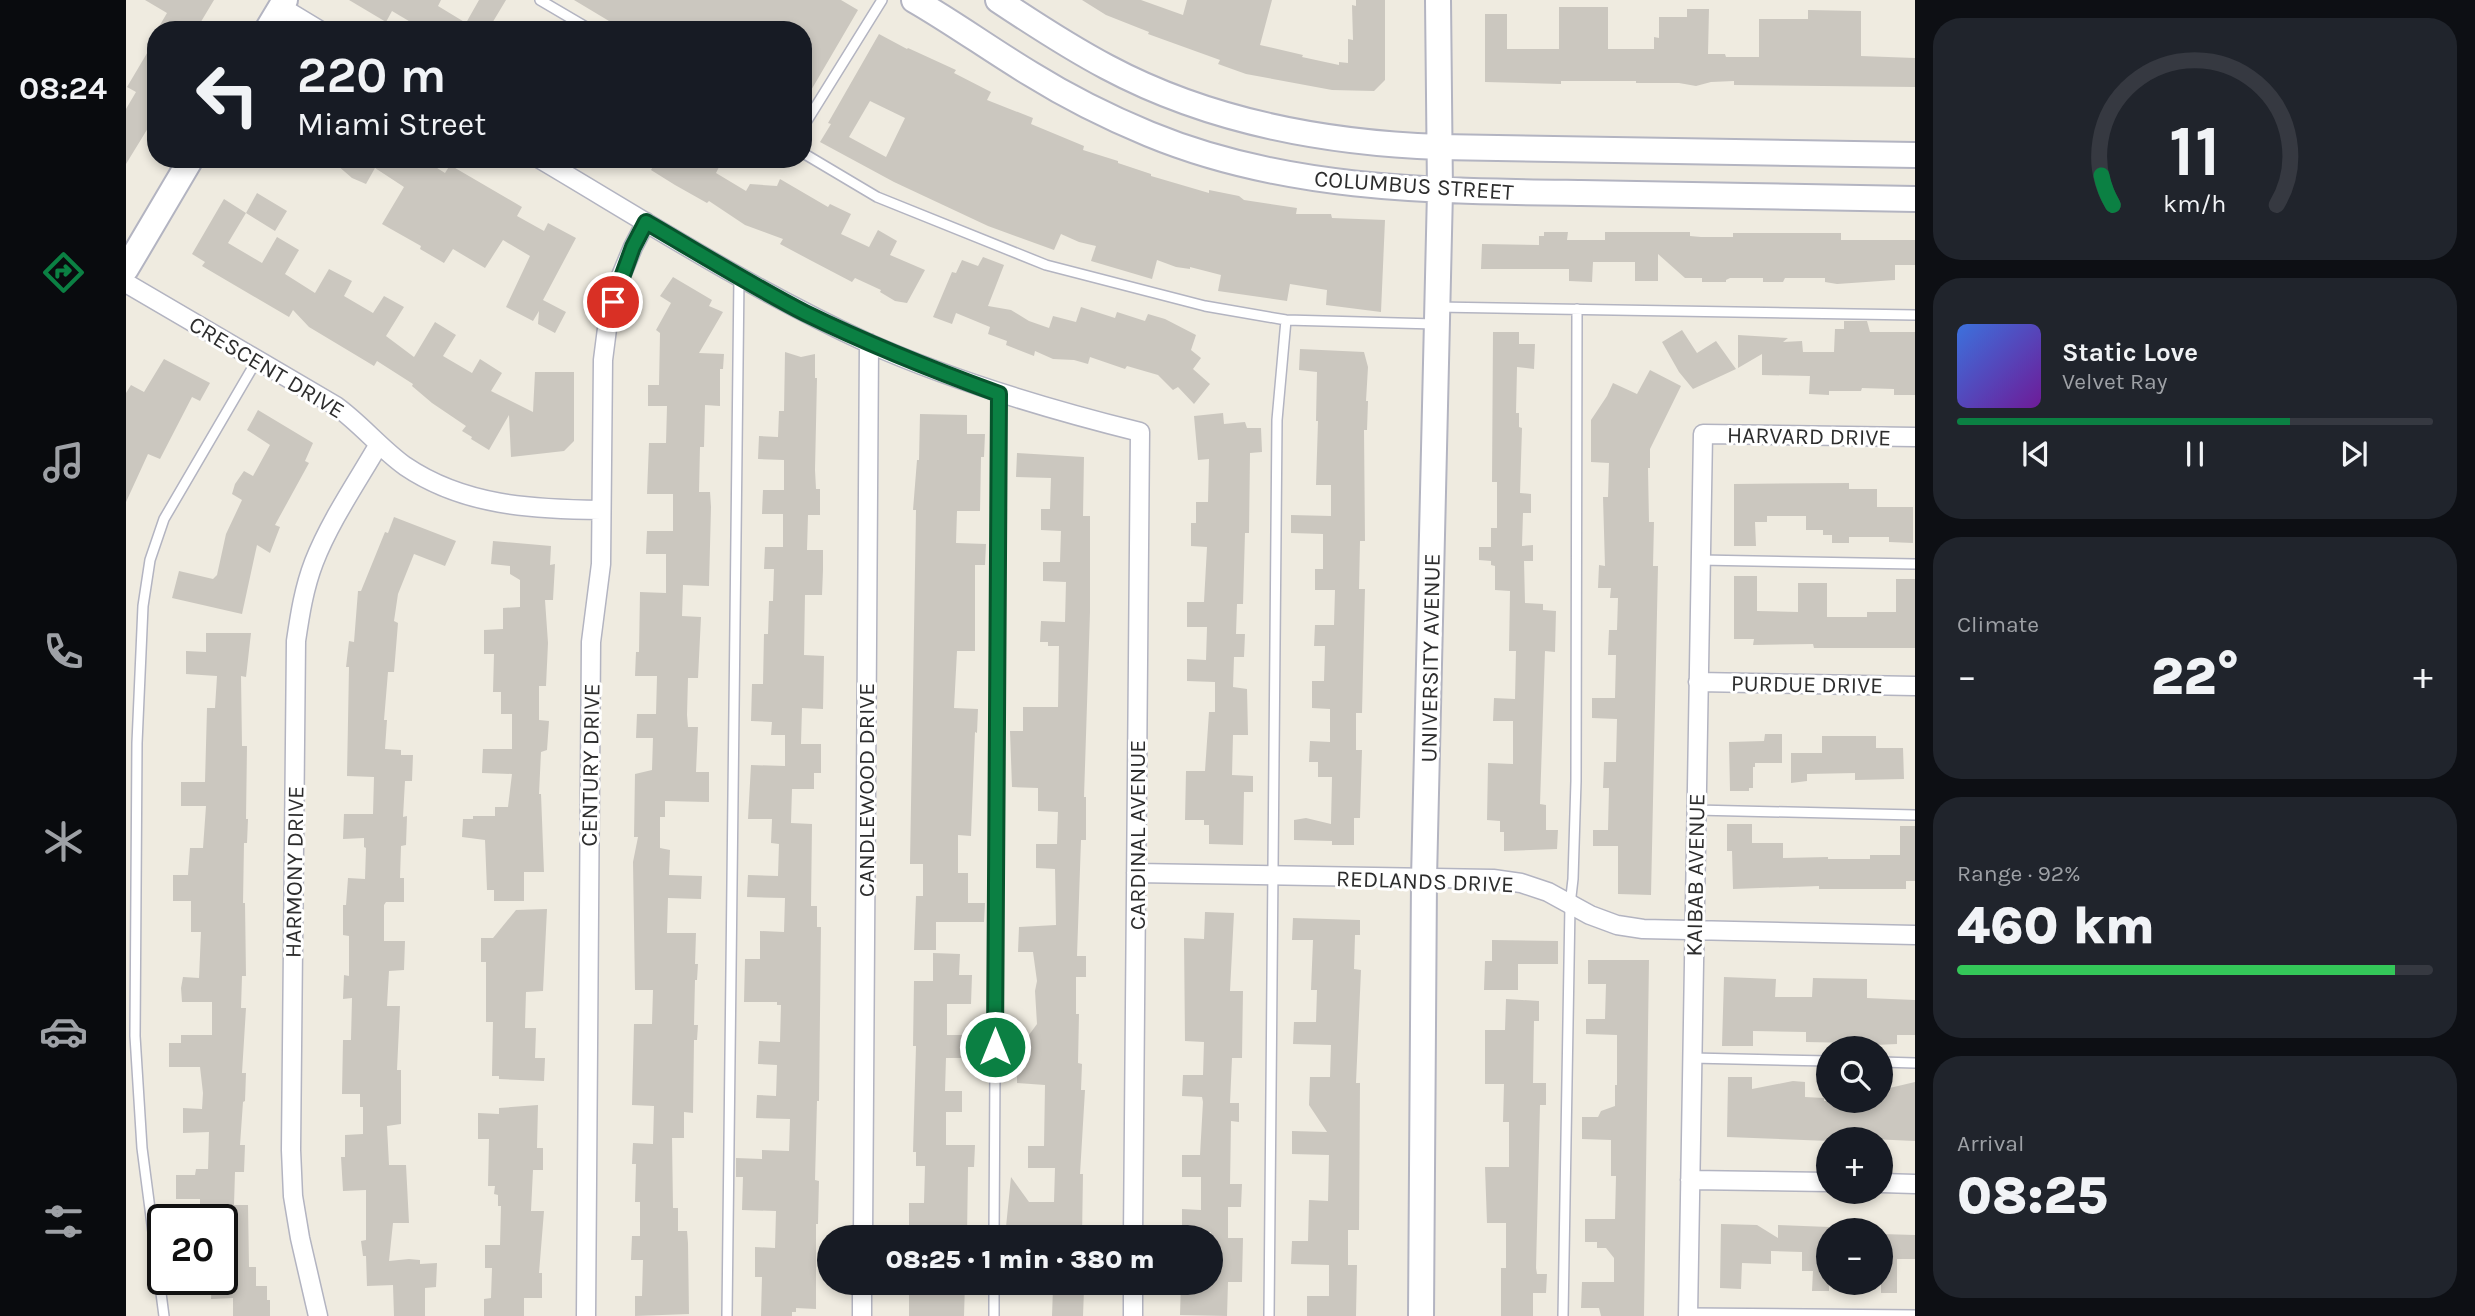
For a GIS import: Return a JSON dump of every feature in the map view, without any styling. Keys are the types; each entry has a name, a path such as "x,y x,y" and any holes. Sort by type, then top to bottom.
{"main road":[{"name":"COLUMBUS STREET","path":"915,0 1042,81 1089,107 1150,135 1213,157 1278,173 1331,183 1440,191 1915,199"},
{"name":"COLUMBUS STREET","path":"998,0 1053,37 1108,68 1166,94 1226,115 1287,131 1387,145 1915,155"},
{"name":"UNIVERSITY AVENUE","path":"1421,1316 1424,879 1440,191 1438,0"},
{"path":"273,21 283,4"},
{"path":"126,270 186,168"}],"street":[{"path":"283,4 307,21"},
{"path":"555,168 804,312 940,373 999,394"},
{"name":"CENTURY DRIVE","path":"586,1316 591,642 600,564 603,360 608,321 618,283 646,222"},
{"name":"CRESCENT DRIVE","path":"126,283 336,406 412,470 459,494 536,509 601,510"},
{"name":"CANDLEWOOD DRIVE","path":"863,1225 869,343"},
{"name":"CARDINAL AVENUE","path":"999,394 1140,432 1133,1225"},
{"name":"HARVARD DRIVE","path":"1703,434 1915,437"},
{"name":"KAIBAB AVENUE","path":"1688,1314 1703,434"},
{"name":"HARMONY DRIVE","path":"318,1316 297,1217 291,1150 296,641 303,598 314,562 379,444"},
{"name":"PURDUE DRIVE","path":"1698,682 1915,686"},
{"name":"REDLANDS DRIVE","path":"1136,873 1493,879 1521,883 1548,892 1570,905 1617,925 1643,929 1915,935"},
{"path":"1690,1180 1816,1182"},
{"path":"1893,1183 1915,1184"},
{"path":"862,1295 862,1316"},
{"path":"1133,1295 1133,1316"}],"lane":[{"path":"540,0 576,21"},
{"path":"812,113 882,0"},
{"path":"812,158 877,197 1046,265 1205,306 1286,320 1577,309 1915,315"},
{"path":"727,1316 739,276"},
{"path":"1563,1316 1570,905 1576,781 1577,309"},
{"path":"1269,1316 1277,420 1286,320"},
{"path":"164,1316 142,1148 135,1036 137,743 144,606 150,560 164,519 257,360"},
{"path":"994,1225 999,394"},
{"path":"1700,560 1915,564"},
{"path":"1696,810 1915,815"},
{"path":"1692,1058 1816,1061"},
{"path":"1893,1062 1915,1063"},
{"path":"994,1295 994,1316"},
{"path":"1688,1314 1915,1315"}],"building":[{"path":"145,0 214,0 201,21 162,21 167,13"},
{"path":"349,0 441,0 438,6 463,21 409,21 392,11 384,21"},
{"path":"479,0 506,0 493,21 467,21"},
{"path":"574,0 841,0 858,10 812,89 812,21 609,21"},
{"path":"1082,0 1141,0 1183,15 1187,0 1272,0 1260,45 1339,65 1339,62 1348,63 1348,39 1353,40 1352,5 1356,6 1356,0 1385,0 1385,80 1374,91 1332,90 1246,74 1218,64 1220,60 1148,34 1149,32 1106,15"},
{"path":"1559,7 1608,7 1608,49 1654,49 1654,37 1659,38 1659,17 1687,17 1687,9 1709,9 1708,54 1725,54 1726,57 1759,57 1759,19 1808,19 1808,10 1861,11 1861,56 1915,58 1915,87 1734,85 1734,81 1696,86 1636,81 1561,81 1561,84 1485,82 1485,14 1507,14 1507,49 1559,49"},
{"path":"879,34 956,70 954,73 991,92 987,100 1033,118 1031,124 1084,146 1083,150 1118,161 1151,176 1209,193 1209,190 1239,196 1244,200 1297,208 1296,214 1331,214 1332,218 1385,220 1381,312 1326,305 1327,290 1290,284 1287,301 1218,291 1221,275 1190,267 1176,267 1157,260 1152,279 1091,261 1096,246 1061,234 1054,250 988,226 894,182 820,142 831,124 828,123","holes":["870,101 905,118 886,157 849,137"]},
{"path":"147,53 147,130 126,164 126,109 136,92 127,87"},
{"path":"340,168 375,168 366,184 352,178"},
{"path":"375,168 437,168 445,173 448,168 455,168 522,207 517,216 544,231 548,223 576,238 543,300 566,312 555,333 538,324 539,311 533,321 506,307 530,256 503,240 485,268 453,249 444,263 420,249 421,246 382,224 404,187"},
{"path":"718,168 716,173 746,191 750,184 777,186 780,179 828,207 830,204 851,214 841,234 869,247 878,230 897,241 890,255 925,270 907,303 895,301 880,292 881,290 855,278 852,282 780,244 783,239 745,225 709,201 707,203 651,170"},
{"path":"257,193 287,211 275,231 246,213"},
{"path":"224,199 246,213 228,243 262,263 277,237 299,250 285,274 315,293 329,269 352,281 344,296 373,313 384,296 404,307 386,336 414,357 435,322 456,335 443,356 472,373 480,359 502,373 491,391 533,412 535,372 574,372 574,441 564,451 511,457 509,415 489,450 471,439 472,437 462,431 466,426 432,403 412,386 413,384 377,361 374,366 309,327 293,310 289,317 202,266 205,262 192,254"},
{"path":"1544,232 1568,232 1567,240 1605,240 1605,232 1690,232 1690,236 1701,237 1733,237 1733,233 1841,233 1841,240 1915,240 1915,265 1895,265 1895,280 1837,284 1825,282 1825,278 1785,278 1783,282 1763,282 1763,278 1730,278 1726,282 1702,282 1702,278 1685,278 1658,254 1658,281 1635,281 1635,262 1593,262 1592,282 1569,281 1569,269 1481,269 1482,244 1539,245 1539,236 1544,236"},
{"path":"983,257 1004,265 988,306 1011,310 1029,321 1049,328 1053,316 1076,322 1081,307 1115,318 1117,312 1145,321 1148,314 1165,319 1196,335 1191,350 1201,358 1193,369 1210,384 1194,404 1178,387 1173,390 1158,375 1127,366 1125,369 1090,357 1088,364 1053,359 1035,351 1034,356 1006,345 1007,341 988,334 990,327 956,313 952,324 933,317 952,272 956,273 962,260 978,266"},
{"path":"673,277 712,300 709,306 723,312 699,353 724,354 723,369 720,369 720,406 705,405 704,447 700,447 699,492 710,492 711,507 709,586 683,585 682,616 701,617 698,678 688,678 687,715 688,727 698,727 696,772 709,772 709,802 665,801 665,817 660,817 660,848 670,850 669,875 702,876 701,899 668,898 667,933 696,933 695,964 698,964 695,980 694,1025 698,1025 697,1040 694,1040 693,1113 684,1112 684,1138 672,1138 673,1208 678,1208 678,1231 687,1231 689,1314 635,1316 635,1296 642,1296 643,1260 631,1260 632,1236 640,1236 640,1202 635,1202 636,1164 632,1164 633,1143 653,1144 654,1106 632,1105 634,1024 652,1024 653,990 635,990 633,862 638,837 634,837 635,774 652,770 653,738 636,738 637,714 656,714 657,676 635,676 636,652 639,652 640,592 666,593 666,554 646,554 647,531 673,531 673,494 647,494 649,443 666,443 667,406 648,406 648,385 659,385 660,333 656,330 671,303 660,296"},
{"path":"1844,321 1867,321 1870,332 1915,332 1915,395 1894,395 1894,389 1862,388 1861,391 1829,391 1829,395 1809,394 1810,376 1762,375 1762,354 1738,368 1738,335 1788,338 1783,342 1802,341 1803,352 1834,352 1835,329 1844,329"},
{"path":"1682,330 1697,353 1716,341 1736,369 1693,389 1679,372 1662,342"},
{"path":"1493,332 1519,332 1519,344 1535,344 1534,369 1517,367 1516,413 1519,413 1519,427 1522,428 1520,493 1531,494 1531,513 1523,513 1522,546 1533,545 1533,561 1524,561 1525,603 1543,604 1543,610 1556,611 1555,652 1545,651 1540,804 1546,805 1546,830 1558,830 1557,849 1504,851 1504,832 1500,832 1500,821 1487,820 1488,763 1513,764 1513,721 1493,721 1494,698 1515,699 1516,651 1509,651 1510,591 1495,590 1495,566 1491,565 1491,561 1479,560 1479,547 1491,547 1491,528 1497,528 1497,482 1492,482"},
{"path":"1300,349 1364,352 1368,367 1367,430 1364,430 1365,541 1360,541 1359,589 1365,589 1362,713 1356,713 1356,750 1362,750 1360,818 1354,818 1354,845 1332,845 1332,841 1294,840 1294,820 1306,818 1331,824 1332,777 1318,777 1318,762 1309,762 1310,741 1330,742 1330,709 1312,708 1312,681 1324,681 1325,646 1314,646 1315,625 1334,625 1335,590 1315,590 1315,569 1323,569 1323,534 1291,533 1291,515 1331,516 1331,485 1316,485 1317,372 1299,370"},
{"path":"785,352 801,357 815,354 815,470 816,489 820,489 820,515 808,515 807,550 823,550 822,595 805,595 804,655 824,656 823,709 802,708 801,744 821,744 821,773 814,773 814,789 792,789 791,823 812,824 811,906 817,906 817,927 821,927 819,1101 815,1180 819,1181 816,1309 796,1308 792,1316 761,1316 762,1277 755,1277 755,1247 775,1248 776,1211 742,1210 743,1177 736,1177 736,1158 762,1159 762,1150 789,1151 790,1119 756,1118 757,1095 776,1096 777,1065 758,1064 759,1041 780,1042 781,1005 777,1005 777,1002 744,1002 745,959 760,959 760,931 784,932 785,898 747,897 748,875 778,876 779,844 771,843 772,819 748,819 751,765 785,766 785,735 771,735 772,722 751,721 752,684 763,684 764,634 768,634 769,601 773,601 774,569 764,569 765,547 783,547 783,514 762,514 763,490 784,490 784,460 758,459 759,436 778,437 779,411 784,411"},
{"path":"164,359 210,383 200,401 192,397 160,459 148,454 126,502 126,393 131,385 144,392"},
{"path":"1650,370 1681,386 1650,449 1648,468 1649,522 1654,522 1653,566 1658,566 1651,895 1618,894 1618,846 1593,846 1593,830 1608,830 1609,788 1603,788 1604,762 1616,762 1617,719 1592,718 1592,698 1615,698 1616,655 1608,655 1609,630 1617,630 1618,598 1610,598 1611,588 1598,588 1599,565 1605,566 1603,497 1608,497 1609,463 1591,462 1591,420 1613,383 1637,394"},
{"path":"258,410 313,443 305,461 309,463 275,525 280,527 270,553 257,545 242,614 172,598 179,571 213,579 217,575 226,534 242,500 232,494 235,484 244,471 253,476 270,445 247,430"},
{"path":"1223,413 1224,424 1245,422 1247,428 1261,428 1262,452 1250,453 1249,533 1245,533 1243,604 1237,604 1236,634 1245,634 1244,657 1234,657 1233,687 1247,689 1248,735 1233,735 1232,775 1253,776 1253,792 1244,792 1243,845 1209,844 1209,825 1204,825 1204,820 1185,820 1186,771 1205,771 1209,712 1215,712 1215,682 1187,681 1187,659 1206,660 1207,627 1187,627 1187,602 1204,602 1207,547 1191,546 1191,523 1196,523 1196,502 1208,502 1209,459 1198,460 1194,416"},
{"path":"920,414 967,415 967,434 985,434 984,457 981,457 980,511 957,511 956,543 986,544 985,565 975,565 975,651 957,651 954,708 978,709 971,836 958,835 958,873 968,873 968,903 985,903 984,922 936,922 936,950 914,950 916,896 923,896 923,864 910,864 916,510 913,510 919,460"},
{"path":"1017,453 1084,457 1083,516 1090,516 1090,612 1084,797 1086,840 1081,840 1077,956 1086,956 1086,977 1076,977 1076,1014 1079,1014 1078,1063 1082,1064 1081,1090 1085,1090 1080,1174 1083,1174 1082,1225 1006,1225 1011,1177 1029,1202 1054,1202 1055,1168 1028,1168 1028,1146 1044,1146 1045,1085 1017,1083 1017,1060 1010,1060 1011,1039 1026,1039 1037,1024 1037,981 1033,952 1018,952 1019,927 1056,925 1055,869 1036,868 1036,844 1057,844 1058,812 1038,811 1038,788 1012,787 1010,731 1023,731 1023,707 1058,707 1059,646 1048,646 1048,642 1040,642 1041,621 1065,622 1066,582 1043,581 1043,562 1060,562 1061,531 1041,530 1041,509 1050,509 1051,478 1016,477"},
{"path":"1849,483 1849,489 1877,489 1877,507 1913,507 1913,543 1889,542 1889,537 1849,537 1849,543 1832,543 1832,535 1823,535 1823,530 1806,530 1806,516 1767,516 1767,522 1755,522 1756,546 1734,546 1734,484"},
{"path":"394,517 456,541 445,566 414,554 398,594 394,621 398,623 394,672 388,672 384,720 387,720 385,749 401,750 401,755 413,755 412,781 405,781 403,817 407,816 406,845 401,846 400,878 404,878 404,902 386,902 384,905 384,941 405,941 404,970 389,971 387,1006 400,1006 397,1070 401,1070 401,1124 387,1126 389,1165 406,1165 409,1223 393,1223 389,1261 409,1259 420,1260 420,1264 437,1263 436,1287 425,1288 425,1316 394,1316 393,1285 367,1286 366,1256 363,1256 361,1241 366,1240 366,1190 343,1191 341,1157 345,1157 345,1135 363,1134 360,1094 342,1094 343,1040 351,1040 352,998 343,999 344,975 349,976 349,936 343,935 343,905 346,905 348,878 365,879 366,848 364,838 343,839 344,814 373,814 374,777 347,776 349,667 346,667 349,641 354,642 358,591 361,591 385,532 388,533"},
{"path":"493,541 551,546 550,565 555,564 553,600 545,600 548,643 546,686 539,686 539,720 549,721 547,750 541,752 539,794 544,872 524,872 524,901 494,901 494,890 487,890 485,840 462,837 463,819 495,816 495,807 508,807 512,774 482,773 483,749 512,749 512,714 501,714 501,692 493,692 494,654 484,654 484,630 503,629 503,608 520,607 520,580 510,574 510,566 491,564"},
{"path":"1734,576 1757,576 1757,611 1798,612 1798,583 1827,583 1827,617 1867,617 1867,612 1896,612 1896,579 1915,579 1915,648 1814,648 1813,644 1753,645 1754,639 1734,639"},
{"path":"206,633 251,633 246,677 241,676 242,746 247,746 248,819 247,843 244,843 243,903 246,976 242,976 241,1008 246,1008 242,1073 246,1073 240,1145 245,1145 244,1172 235,1172 234,1204 200,1204 200,1199 176,1199 176,1175 195,1175 196,1169 208,1169 209,1132 183,1133 183,1108 202,1109 200,1067 169,1067 169,1043 181,1043 181,1035 212,1035 212,1002 182,1002 183,977 199,978 201,932 191,932 191,901 173,901 173,875 188,875 190,848 203,848 206,806 181,806 181,782 205,782 207,708 215,708 217,676 186,674 186,651 206,652"},
{"path":"1765,734 1782,734 1782,763 1755,763 1753,788 1749,788 1749,791 1730,791 1729,742 1764,741"},
{"path":"1822,736 1876,736 1876,748 1903,748 1904,779 1855,780 1855,773 1807,774 1807,781 1791,783 1791,753 1822,753"},
{"path":"1727,824 1752,824 1752,843 1783,843 1783,858 1828,859 1870,859 1870,855 1900,855 1900,826 1915,826 1915,881 1906,881 1906,889 1819,889 1819,886 1733,889 1732,851 1727,851"},
{"path":"547,909 543,991 526,992 525,1028 536,1028 535,1058 545,1058 544,1081 499,1079 499,1076 492,1076 493,1022 486,1022 486,962 481,962 481,938 493,938 516,910"},
{"path":"1205,912 1234,913 1230,991 1243,991 1242,1058 1232,1058 1230,1103 1239,1103 1239,1122 1231,1121 1230,1184 1242,1184 1241,1207 1228,1207 1228,1238 1243,1238 1242,1282 1228,1282 1227,1316 1180,1315 1181,1295 1223,1295 1223,1225 1182,1225 1182,1209 1201,1210 1201,1177 1182,1177 1182,1155 1200,1155 1203,1102 1202,1097 1182,1096 1183,1075 1203,1075 1204,1042 1185,1041 1184,938 1204,939"},
{"path":"1293,918 1360,920 1360,935 1355,935 1354,969 1361,970 1356,1083 1360,1083 1359,1230 1348,1230 1348,1265 1357,1265 1356,1316 1307,1316 1307,1296 1329,1296 1329,1265 1291,1264 1292,1241 1308,1241 1309,1200 1328,1201 1329,1155 1292,1154 1292,1131 1327,1132 1309,1105 1310,1077 1330,1077 1331,1045 1293,1044 1294,1022 1316,1022 1317,990 1311,990 1313,940 1292,940"},
{"path":"1492,940 1558,941 1558,964 1518,964 1518,990 1484,990 1485,961 1492,961"},
{"path":"933,953 960,954 959,975 972,975 971,1004 947,1004 947,1035 962,1035 962,1058 946,1058 945,1091 962,1091 962,1112 946,1112 946,1145 975,1145 974,1167 968,1167 967,1225 909,1225 909,1203 924,1203 925,1166 916,1166 916,1152 913,1152 916,1046 913,1046 914,981 933,981"},
{"path":"1588,960 1649,960 1644,1316 1601,1316 1599,1308 1581,1308 1582,1282 1614,1282 1614,1258 1606,1248 1597,1248 1597,1242 1585,1242 1585,1219 1615,1219 1616,1176 1611,1176 1611,1140 1582,1139 1582,1117 1598,1117 1601,1111 1615,1106 1617,1085 1617,1035 1586,1034 1586,1019 1605,1019 1606,984 1588,984"},
{"path":"1724,977 1776,979 1775,997 1812,997 1813,978 1867,979 1867,998 1915,1000 1915,1035 1897,1035 1897,1044 1893,1044 1893,1036 1816,1036 1816,1042 1806,1042 1806,1032 1753,1031 1753,1046 1722,1046"},
{"path":"1506,999 1539,1001 1539,1021 1534,1021 1533,1083 1546,1083 1546,1105 1540,1105 1536,1268 1537,1274 1547,1274 1546,1293 1533,1293 1533,1316 1501,1316 1501,1268 1506,1268 1506,1223 1487,1223 1485,1167 1509,1167 1509,1122 1503,1122 1504,1084 1485,1084 1485,1030 1505,1030"},
{"path":"1728,1077 1752,1077 1752,1089 1793,1081 1805,1082 1805,1097 1816,1098 1816,1113 1893,1113 1893,1087 1915,1082 1915,1141 1893,1140 1893,1127 1816,1127 1816,1140 1727,1137"},
{"path":"538,1105 537,1148 543,1148 543,1170 533,1170 531,1211 544,1211 539,1273 542,1273 542,1298 524,1298 524,1316 484,1316 484,1299 491,1298 492,1268 485,1268 485,1245 500,1245 501,1206 498,1206 498,1195 494,1194 495,1186 488,1186 489,1139 478,1139 478,1113 499,1114 499,1108"},
{"path":"238,1205 248,1205 249,1267 256,1267 256,1286 267,1286 270,1316 233,1316 233,1298 211,1299 211,1295 238,1295"},
{"path":"1721,1224 1757,1225 1778,1238 1778,1225 1816,1226 1816,1291 1812,1291 1813,1271 1802,1271 1802,1252 1771,1251 1771,1264 1742,1263 1741,1289 1720,1288"},
{"path":"1893,1234 1915,1235 1915,1259 1897,1259 1897,1293 1893,1293"},
{"path":"909,1295 965,1295 964,1316 909,1316"},
{"path":"1053,1295 1084,1295 1083,1316 1052,1316"}],"route":[{"path":"613,302 618,283 646,222 804,312 940,373 999,394 995,1047"}]}
